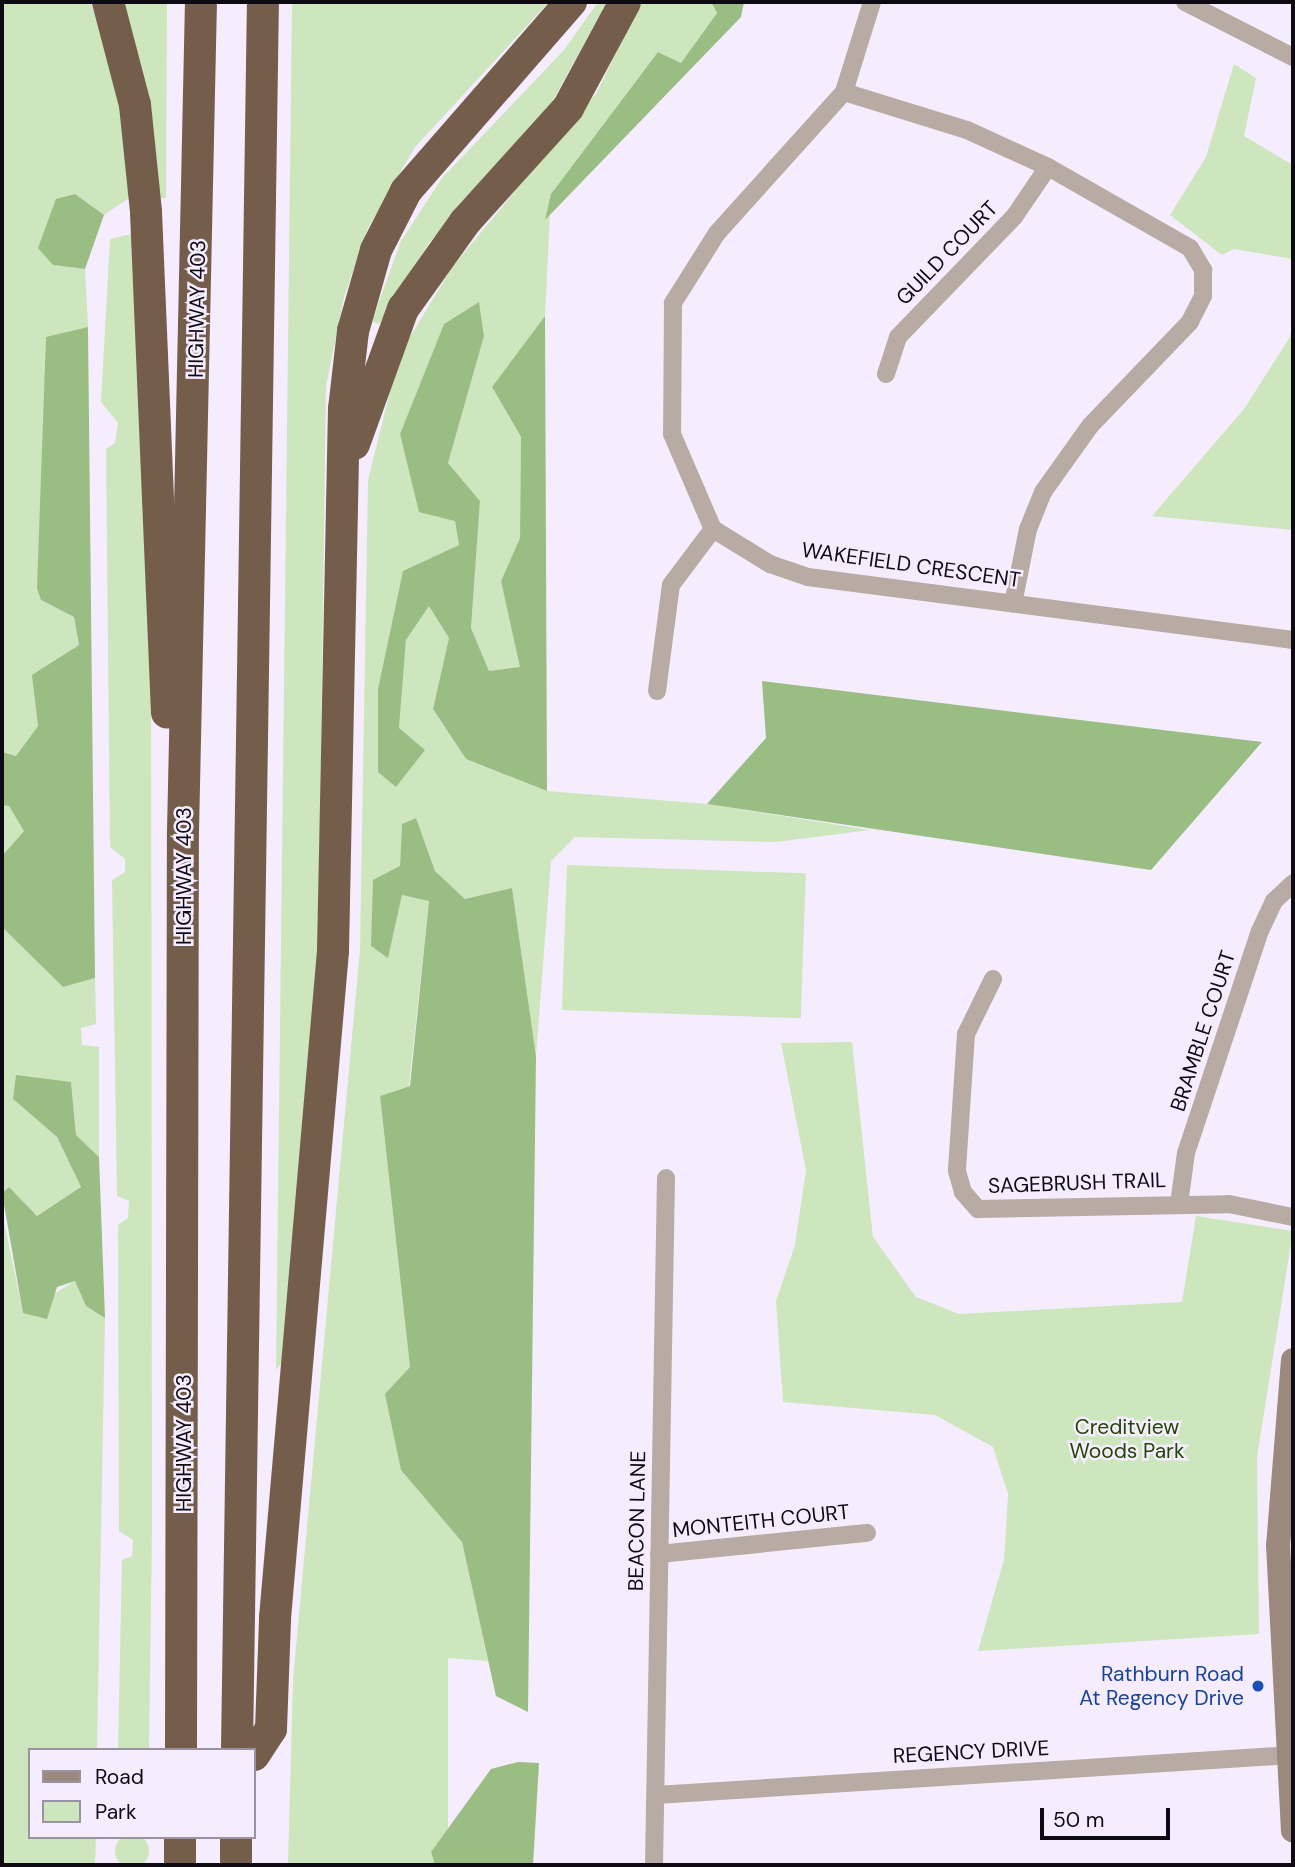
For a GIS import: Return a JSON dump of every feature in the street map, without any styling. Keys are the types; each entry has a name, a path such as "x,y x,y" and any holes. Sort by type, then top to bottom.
{"highway":[{"path":"108,2 135,105 146,212 169,766 183,832"},
{"name":"HIGHWAY 403","path":"181,1748 183,832 201,2"},
{"path":"237,1748 263,2"},
{"path":"256,1752 271,1730 275,1618 332,951 345,472 353,331 388,221 429,157 571,2"},
{"path":"345,472 403,309 465,222 568,108 625,2"},
{"path":"180,1839 180,1865"},
{"path":"236,1839 236,1865"}],"street":[{"path":"657,691 671,585 713,529 672,434 673,303 717,233 844,92 873,2"},
{"path":"1185,2 1293,57"},
{"path":"844,92 967,130 1048,167 1190,248 1203,270 1203,296 1190,322 1090,426 1043,492 1028,529 1013,604"},
{"name":"GUILD COURT","path":"886,374 898,337 1014,217 1048,167"},
{"name":"WAKEFIELD CRESCENT","path":"713,529 770,564 808,577 1293,640"},
{"name":"BRAMBLE COURT","path":"1179,1203 1186,1153 1260,930 1274,901 1293,883"},
{"name":"SAGEBRUSH TRAIL","path":"993,979 966,1034 957,1171 963,1192 978,1209 1229,1204 1293,1217"},
{"name":"BEACON LANE","path":"654,1865 666,1178"},
{"path":"1293,1360 1278,1545 1293,1830"},
{"name":"MONTEITH COURT","path":"659,1553 867,1533"},
{"name":"REGENCY DRIVE","path":"656,1795 1291,1755"}],"green space":[{"path":"2,2 90,2 115,64 132,196 104,215 75,194 53,265 85,269 88,327 46,338 41,600 74,617 79,645 33,675 38,726 16,756 2,752"},
{"path":"116,2 167,2 166,198 153,198"},
{"path":"292,2 549,2 415,147 368,228 344,297 326,386 318,969 282,1362 276,1370"},
{"path":"598,2 607,2 546,113 429,243 379,324 372,321 401,241 442,178 564,50"},
{"path":"641,2 711,2 717,13 681,63 658,52 551,194 545,316 492,387 521,437 520,539 501,581 521,667 489,671 471,628 480,501 448,463 484,336 479,302 444,324 400,434 455,521 459,545 403,572 399,728 406,640 429,605 449,638 433,709 466,759 547,791 707,804 870,830 776,842 575,837 551,861 536,1056 512,889 465,899 435,871 416,818 402,824 400,866 371,946 388,957 402,895 429,900 409,1086 380,1096 410,1367 401,1470 462,1542 488,1661 448,1658 448,1829 431,1852 435,1865 288,1865 293,1680 360,949 368,480 399,355 453,266 596,94"},
{"path":"711,2 744,2 741,17 545,220 551,194 658,52 681,63 717,13"},
{"path":"1234,64 1256,78 1244,136 1293,165 1293,265 1292,259 1234,249 1222,255 1170,215 1206,157"},
{"path":"75,194 104,215 85,269 53,265 38,248 56,199"},
{"path":"135,233 151,586 152,1529 149,1748 118,1748 122,1560 132,1556 133,1540 119,1531 118,1225 128,1218 129,1201 117,1196 112,880 125,872 125,859 110,847 106,449 115,443 118,423 101,402 110,239"},
{"path":"479,302 484,336 448,463 480,501 471,628 489,671 520,667 501,581 520,538 521,437 492,387 545,316 547,791 466,759 433,709 449,638 429,606 406,640 399,728 425,750 396,787 378,772 378,689 403,571 459,545 455,521 419,512 400,434 444,324"},
{"path":"1293,320 1293,530 1152,516 1244,409 1290,337"},
{"path":"88,327 95,978 63,987 2,927 2,856 24,831 9,806 2,805 2,752 16,756 38,726 32,675 79,645 74,617 41,600 37,588 46,337"},
{"path":"762,681 1262,742 1151,870 707,804 766,738"},
{"path":"2,805 9,805 24,831 2,856"},
{"path":"416,818 435,871 465,899 512,888 536,1056 528,1712 496,1696 462,1542 401,1470 385,1394 410,1367 380,1096 410,1086 429,901 402,895 388,958 371,946 373,880 400,866 402,824"},
{"path":"567,865 806,873 801,1018 562,1010"},
{"path":"2,927 63,987 95,978 96,1024 81,1028 82,1045 99,1047 99,1157 76,1135 71,1082 13,1099 57,1137 81,1187 37,1216 9,1187 2,1193"},
{"name":"Creditview Woods Park","path":"852,1042 873,1237 916,1297 959,1314 1182,1302 1196,1216 1293,1231 1257,1457 1259,1634 978,1651 1004,1559 1008,1494 993,1447 935,1415 783,1402 776,1301 795,1245 806,1170 781,1043"},
{"path":"16,1075 71,1082 76,1135 99,1157 105,1318 86,1306 75,1281 57,1287 47,1319 23,1313 2,1193 9,1187 37,1216 81,1187 57,1137 13,1099"},
{"path":"2,1212 23,1313 75,1281 86,1306 105,1318 97,1748 28,1748 28,1839 96,1839 95,1865 2,1865"},
{"path":"518,1762 539,1763 533,1865 435,1865 431,1852 491,1769"},
{"path":"120,1839 144,1839 149,1851 144,1863 132,1868 120,1863 115,1851"}],"place":[{"name":"Rathburn Road At Regency Drive","path":"1258,1686"}]}
